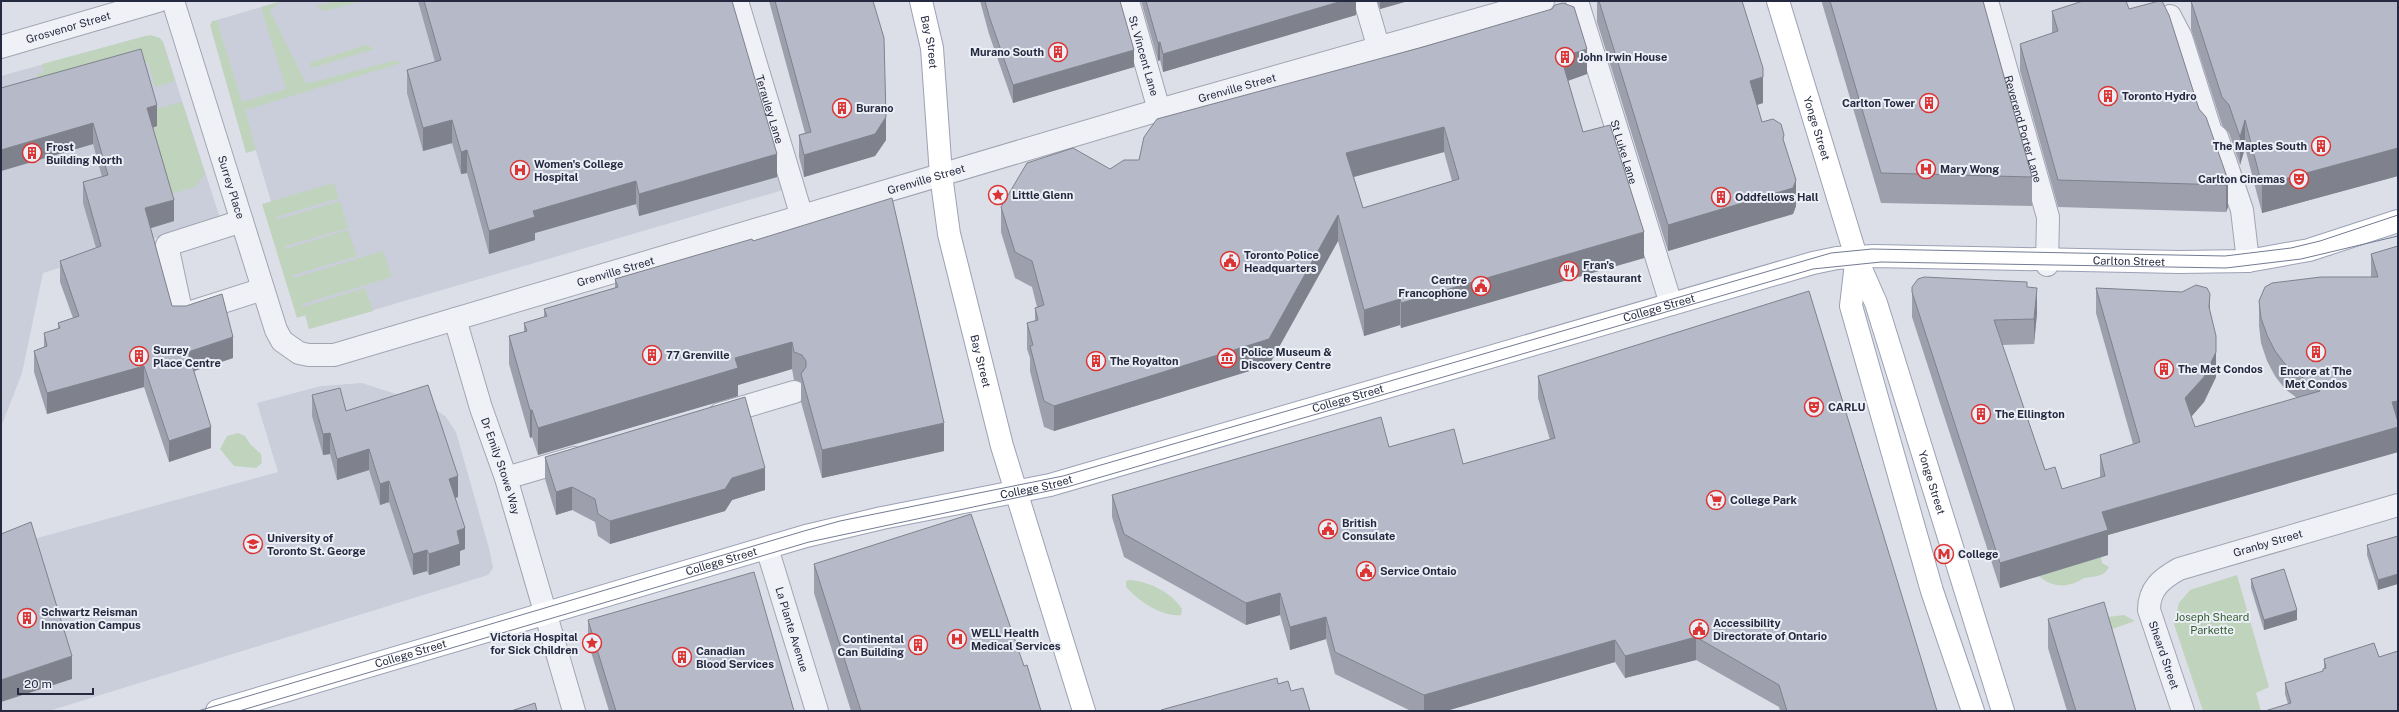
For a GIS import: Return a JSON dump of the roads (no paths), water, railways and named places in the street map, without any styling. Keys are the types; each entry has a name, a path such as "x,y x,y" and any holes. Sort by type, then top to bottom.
{"main road":[{"name":"Bay Street","path":"921,1 932,48 941,175 949,234 1002,446 1084,711"},
{"name":"Yonge Street","path":"1778,1 1855,257 1876,303 2003,711"},
{"name":"Carlton Street","path":"1855,257 2047,262 2248,261 2309,250 2398,221"},
{"name":"College Street","path":"217,711 544,613 842,527 1016,493 1065,481 1812,263 1855,257"},
{"name":"Yonge Street","path":"1855,257 1851,306 1932,591 1972,711"}],"street":[{"name":"Grosvenor Street","path":"1,47 158,1"},
{"name":"Surrey Place","path":"173,1 276,330 282,341 291,350 309,356"},
{"name":"Terauley Lane","path":"737,1 802,217"},
{"name":"St. Vincent Lane","path":"1128,1 1159,110"},
{"path":"1365,1 1379,49"},
{"name":"Grenville Street","path":"309,356 334,355 1159,110 1379,49 1543,1"},
{"name":"St Luke Lane","path":"1577,1 1671,304"},
{"name":"Reverend Porter Lane","path":"1987,1 2048,217 2047,262"},
{"path":"2170,16 2181,37 2211,132 2217,137 2242,210 2248,261"},
{"path":"242,221 167,245 182,315 263,289"},
{"name":"Dr Emily Stowe Way","path":"455,319 481,408 506,478 544,613 574,711"},
{"path":"700,420 794,392"},
{"path":"506,478 593,452"},
{"name":"Granby Street","path":"2149,599 2154,588 2165,577 2179,569 2398,505"},
{"name":"La Plante Avenue","path":"767,548 817,711"},
{"name":"Sheard Street","path":"2149,599 2149,610 2183,711"}],"tram line":[{"path":"198,711 804,531 840,521 1063,476 1831,253 1872,249 2225,256 2291,248 2320,241 2398,215"},
{"path":"239,711 809,542 1067,487 1813,269 1881,262 2226,268 2301,259 2398,236"}],"place":[{"name":"Murano South","path":"1058,52"},
{"name":"John Irwin House","path":"1565,57"},
{"name":"Toronto Hydro","path":"2108,96"},
{"name":"Carlton Tower","path":"1929,103"},
{"name":"Burano","path":"842,108"},
{"name":"The Maples South","path":"2321,146"},
{"name":"Frost Building North","path":"32,153"},
{"name":"Mary Wong","path":"1926,169"},
{"name":"Women's College Hospital","path":"520,170"},
{"name":"Carlton Cinemas","path":"2299,179"},
{"name":"Little Glenn","path":"998,195"},
{"name":"Oddfellows Hall","path":"1721,197"},
{"name":"Toronto Police Headquarters","path":"1230,261"},
{"name":"Fran's Restaurant","path":"1569,271"},
{"name":"Centre Francophone","path":"1481,286"},
{"name":"Encore at The Met Condos","path":"2316,352"},
{"name":"77 Grenville","path":"652,355"},
{"name":"Surrey Place Centre","path":"139,356"},
{"name":"Police Museum & Discovery Centre","path":"1227,358"},
{"name":"The Royalton","path":"1096,361"},
{"name":"The Met Condos","path":"2164,369"},
{"name":"CARLU","path":"1814,407"},
{"name":"The Ellington","path":"1981,414"},
{"name":"College Park","path":"1716,500"},
{"name":"British Consulate","path":"1328,529"},
{"name":"University of Toronto St. George","path":"253,544"},
{"name":"College","path":"1944,554"},
{"name":"Service Ontaio","path":"1366,571"},
{"name":"Schwartz Reisman Innovation Campus","path":"27,618"},
{"name":"Accessibility Directorate of Ontario","path":"1699,629"},
{"name":"WELL Health Medical Services","path":"957,639"},
{"name":"Victoria Hospital for Sick Children","path":"592,643"},
{"name":"Continental Can Building","path":"918,645"},
{"name":"Canadian Blood Services","path":"682,657"}],"park label":[{"name":"Joseph Sheard Parkette","path":"2212,623"}]}
